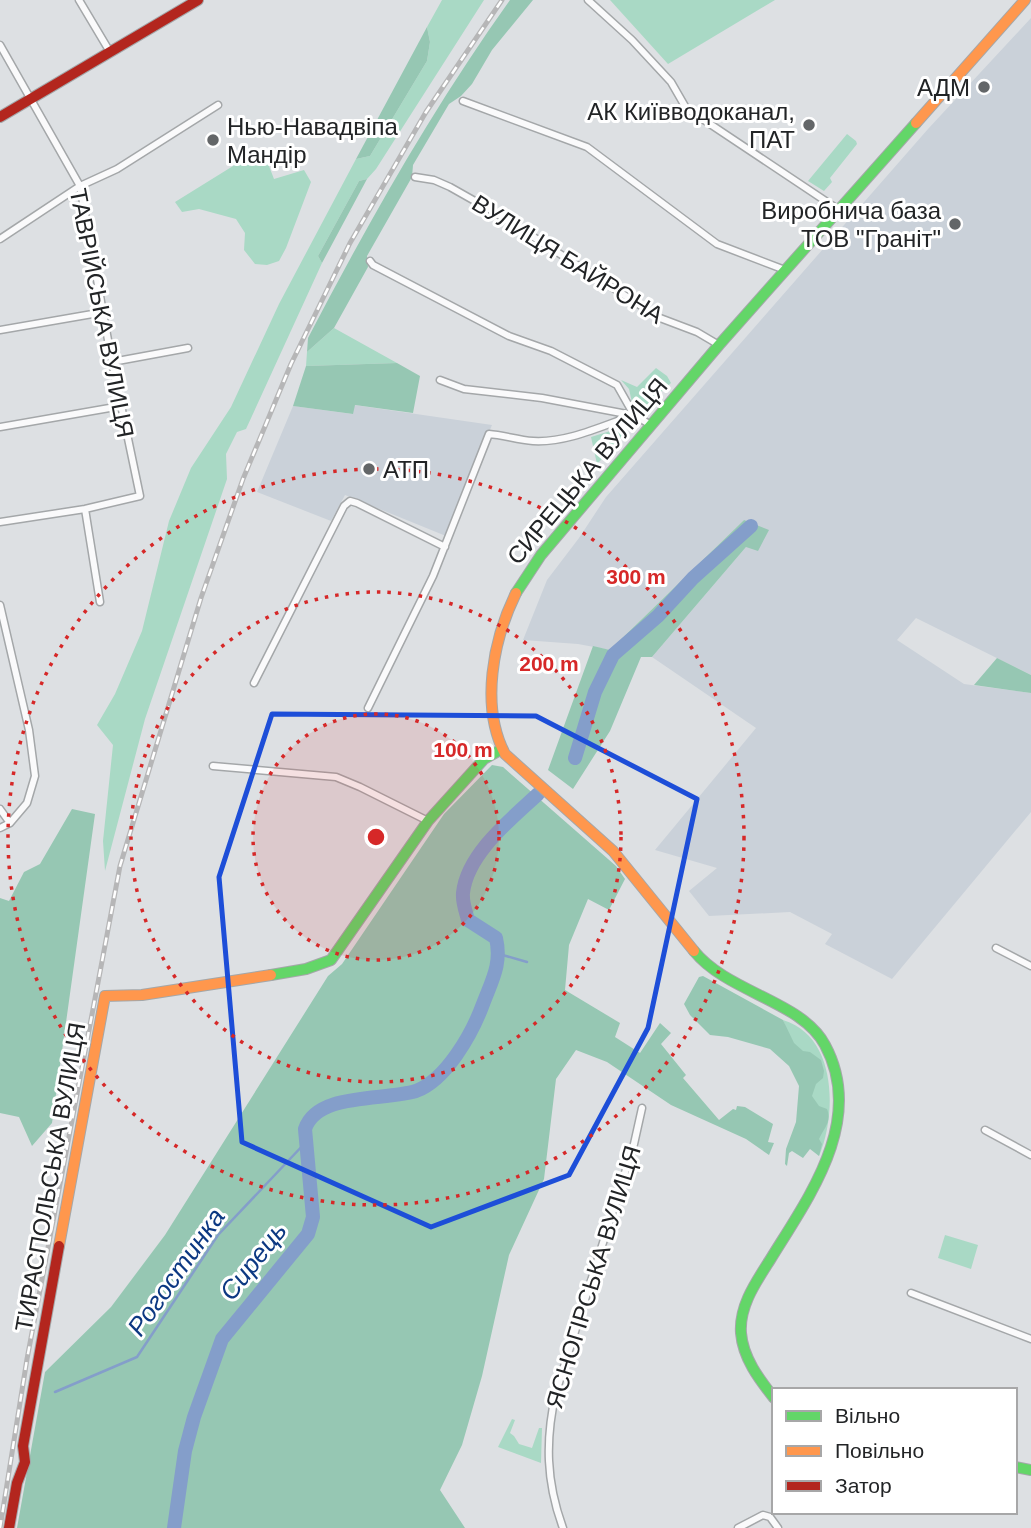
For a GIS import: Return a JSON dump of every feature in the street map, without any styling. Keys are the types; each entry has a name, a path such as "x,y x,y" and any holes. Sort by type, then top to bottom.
{"main road":[{"name":"СИРЕЦЬКА ВУЛИЦЯ","path":"502,749 495,736 491,709 498,648 519,586 541,555 719,345 1025,0"},
{"path":"0,117 194,1"},
{"path":"428,821 484,759 502,749 515,764 613,851 704,963 721,977 782,1008 812,1027 831,1055 839,1094 838,1130 833,1147 817,1180 756,1283 740,1321 746,1356 772,1395"},
{"name":"ТИРАСПОЛЬСЬКА ВУЛИЦЯ","path":"9,1528 18,1479 26,1458 23,1446 105,996 142,995 306,969 331,960 428,821"}],"street":[{"path":"79,0 110,52"},
{"path":"588,0 667,77 686,108 839,210"},
{"name":"ТАВРІЙСЬКА ВУЛИЦЯ","path":"0,45 80,186 140,496 85,509"},
{"path":"463,101 587,146 717,244 785,270"},
{"path":"0,239 80,186 117,169 218,104"},
{"name":"ВУЛИЦЯ БАЙРОНА","path":"415,177 434,180 450,187 496,213 660,318 697,332 719,345"},
{"path":"370,261 509,336 551,351 617,385 634,415"},
{"path":"0,330 104,312"},
{"path":"112,362 188,348"},
{"path":"440,380 464,389 542,398 634,415 651,425"},
{"path":"0,427 121,406"},
{"path":"368,708 445,547 489,434 531,441 551,440 571,437 634,415"},
{"path":"254,683 344,506 350,501 445,547"},
{"path":"0,522 85,509 100,602"},
{"path":"0,605 29,730 35,776 27,803 10,823 0,828"},
{"path":"213,766 335,777 360,786 428,821"},
{"path":"0,809 10,823"},
{"path":"996,948 1031,966"},
{"name":"ЯСНОГІРСЬКА ВУЛИЦЯ","path":"563,1528 551,1492 549,1421 634,1144 642,1108"},
{"path":"985,1130 1031,1155"},
{"path":"911,1293 1031,1339"},
{"path":"738,1528 763,1515 770,1517 778,1528"}],"highlighted area":[{"path":"272,714 536,716 697,799 648,1028 569,1175 431,1227 242,1142 219,877"}],"shaded area":[{"path":"1031,18 1031,675 916,618 897,640 964,684 1031,693 1031,812 892,979 825,944 832,934 790,912 709,916 689,891 717,868 655,850 756,728 652,657 746,547 744,520 610,650 578,644 523,640 547,580 606,497 928,129"},
{"path":"354,405 492,425 446,536 345,495 331,521 257,492 293,406 352,414"}],"green space":[{"path":"442,0 484,0 376,169 367,179 359,181 318,256 322,263 246,429 237,432 226,454 227,479 145,719 105,871 103,841 113,745 97,725 115,694 142,631 169,521 191,468 231,407 279,304 356,159 370,156 427,61 430,42 427,27"},
{"path":"510,0 533,0 492,50 472,84 449,104 413,165 412,177 367,256 368,267 334,328 307,352 308,338 378,208 428,124"},
{"path":"610,0 775,0 668,64"},
{"path":"427,27 430,42 427,61 370,156 356,159"},
{"path":"847,134 857,144 830,178 832,182 824,191 808,181"},
{"path":"262,148 274,179 304,170 311,182 286,248 279,261 267,265 255,264 244,250 245,233 236,219 199,209 182,212 175,202"},
{"path":"367,179 322,263 318,256 359,181"},
{"path":"334,328 397,363 306,366 307,352"},
{"path":"397,363 420,376 413,413 355,405 353,414 293,406 306,366"},
{"path":"656,368 667,376 671,383 643,408 633,407 629,389 621,380 637,387"},
{"path":"623,427 626,434 597,464 591,437"},
{"path":"744,520 769,530 758,551 746,547 652,657 641,657 610,731 573,789 548,770 593,646 610,650"},
{"path":"997,658 1031,675 1031,693 974,685"},
{"path":"492,765 503,767 616,866 625,879 609,910 588,899 569,945 565,990 620,1023 615,1037 640,1053 660,1023 671,1033 661,1044 686,1075 683,1078 719,1120 733,1109 736,1110 737,1106 745,1107 773,1124 768,1142 774,1143 769,1155 746,1139 671,1105 607,1062 576,1050 556,1079 544,1179 509,1255 482,1376 462,1445 440,1490 465,1528 17,1528 45,1372 111,1307 165,1235 328,976 342,964 444,814"},
{"path":"72,809 95,814 52,1123 32,1146 19,1117 0,1113 0,898 9,901 24,872 40,864"},
{"path":"703,976 783,1020 794,1043 821,1060 823,1078 816,1084 812,1096 819,1106 827,1109 829,1118 819,1139 822,1144 819,1156 810,1149 803,1158 792,1151 789,1153 787,1166 785,1164 786,1149 796,1122 799,1086 789,1066 770,1049 728,1037 710,1035 690,1015 684,1004 699,977"},
{"path":"783,1020 801,1029 814,1042 823,1059 830,1099 829,1119 819,1156 806,1080"},
{"path":"945,1235 978,1245 971,1269 938,1258"},
{"path":"512,1419 515,1420 510,1433 519,1444 532,1448 539,1428 542,1428 541,1463 498,1447"}],"waterway":[{"name":"Сирець","path":"575,758 595,692 613,655 658,616 693,578 751,526"},
{"name":"Сирець","path":"174,1528 185,1451 194,1417 222,1339 308,1234 313,1217 305,1129 312,1117 337,1103 416,1091 438,1077 457,1055 478,1016 493,979 498,956 496,938 468,920 463,896 466,879 481,851 492,838 538,794"},
{"path":"499,954 527,962"},
{"name":"Рогостинка","path":"55,1392 137,1357 218,1235 306,1142"}],"railway":[{"path":"0,1528 27,1359 120,866 201,598 243,479 291,364 350,243 426,112 502,0"}],"traffic: fast":[{"path":"516,593 541,555 719,345 916,123"},
{"path":"271,975 306,969 331,960 428,821 484,759 502,749"},
{"path":"694,951 726,977 782,1007 814,1030 825,1045 836,1074 839,1102 836,1130 827,1158 815,1185 754,1286 741,1323 742,1342 748,1360 772,1395"},
{"path":"1017,1467 1031,1470"}],"traffic: slow":[{"path":"916,123 1025,0"},
{"path":"516,593 501,631 492,673 493,715 505,754 613,851 694,951"},
{"path":"59,1246 105,996 142,995 271,975"}],"traffic: jam":[{"path":"0,117 198,0"},
{"path":"9,1528 17,1483 25,1462 23,1446 59,1246"}],"place":[{"name":"АДМ","path":"984,87"},
{"name":"АК Київводоканал, ПАТ","path":"809,125"},
{"name":"Нью-Навадвіпа Мандір","path":"213,140"},
{"name":"Виробнича база ТОВ \"Граніт\"","path":"955,224"},
{"name":"АТП","path":"369,469"}]}
